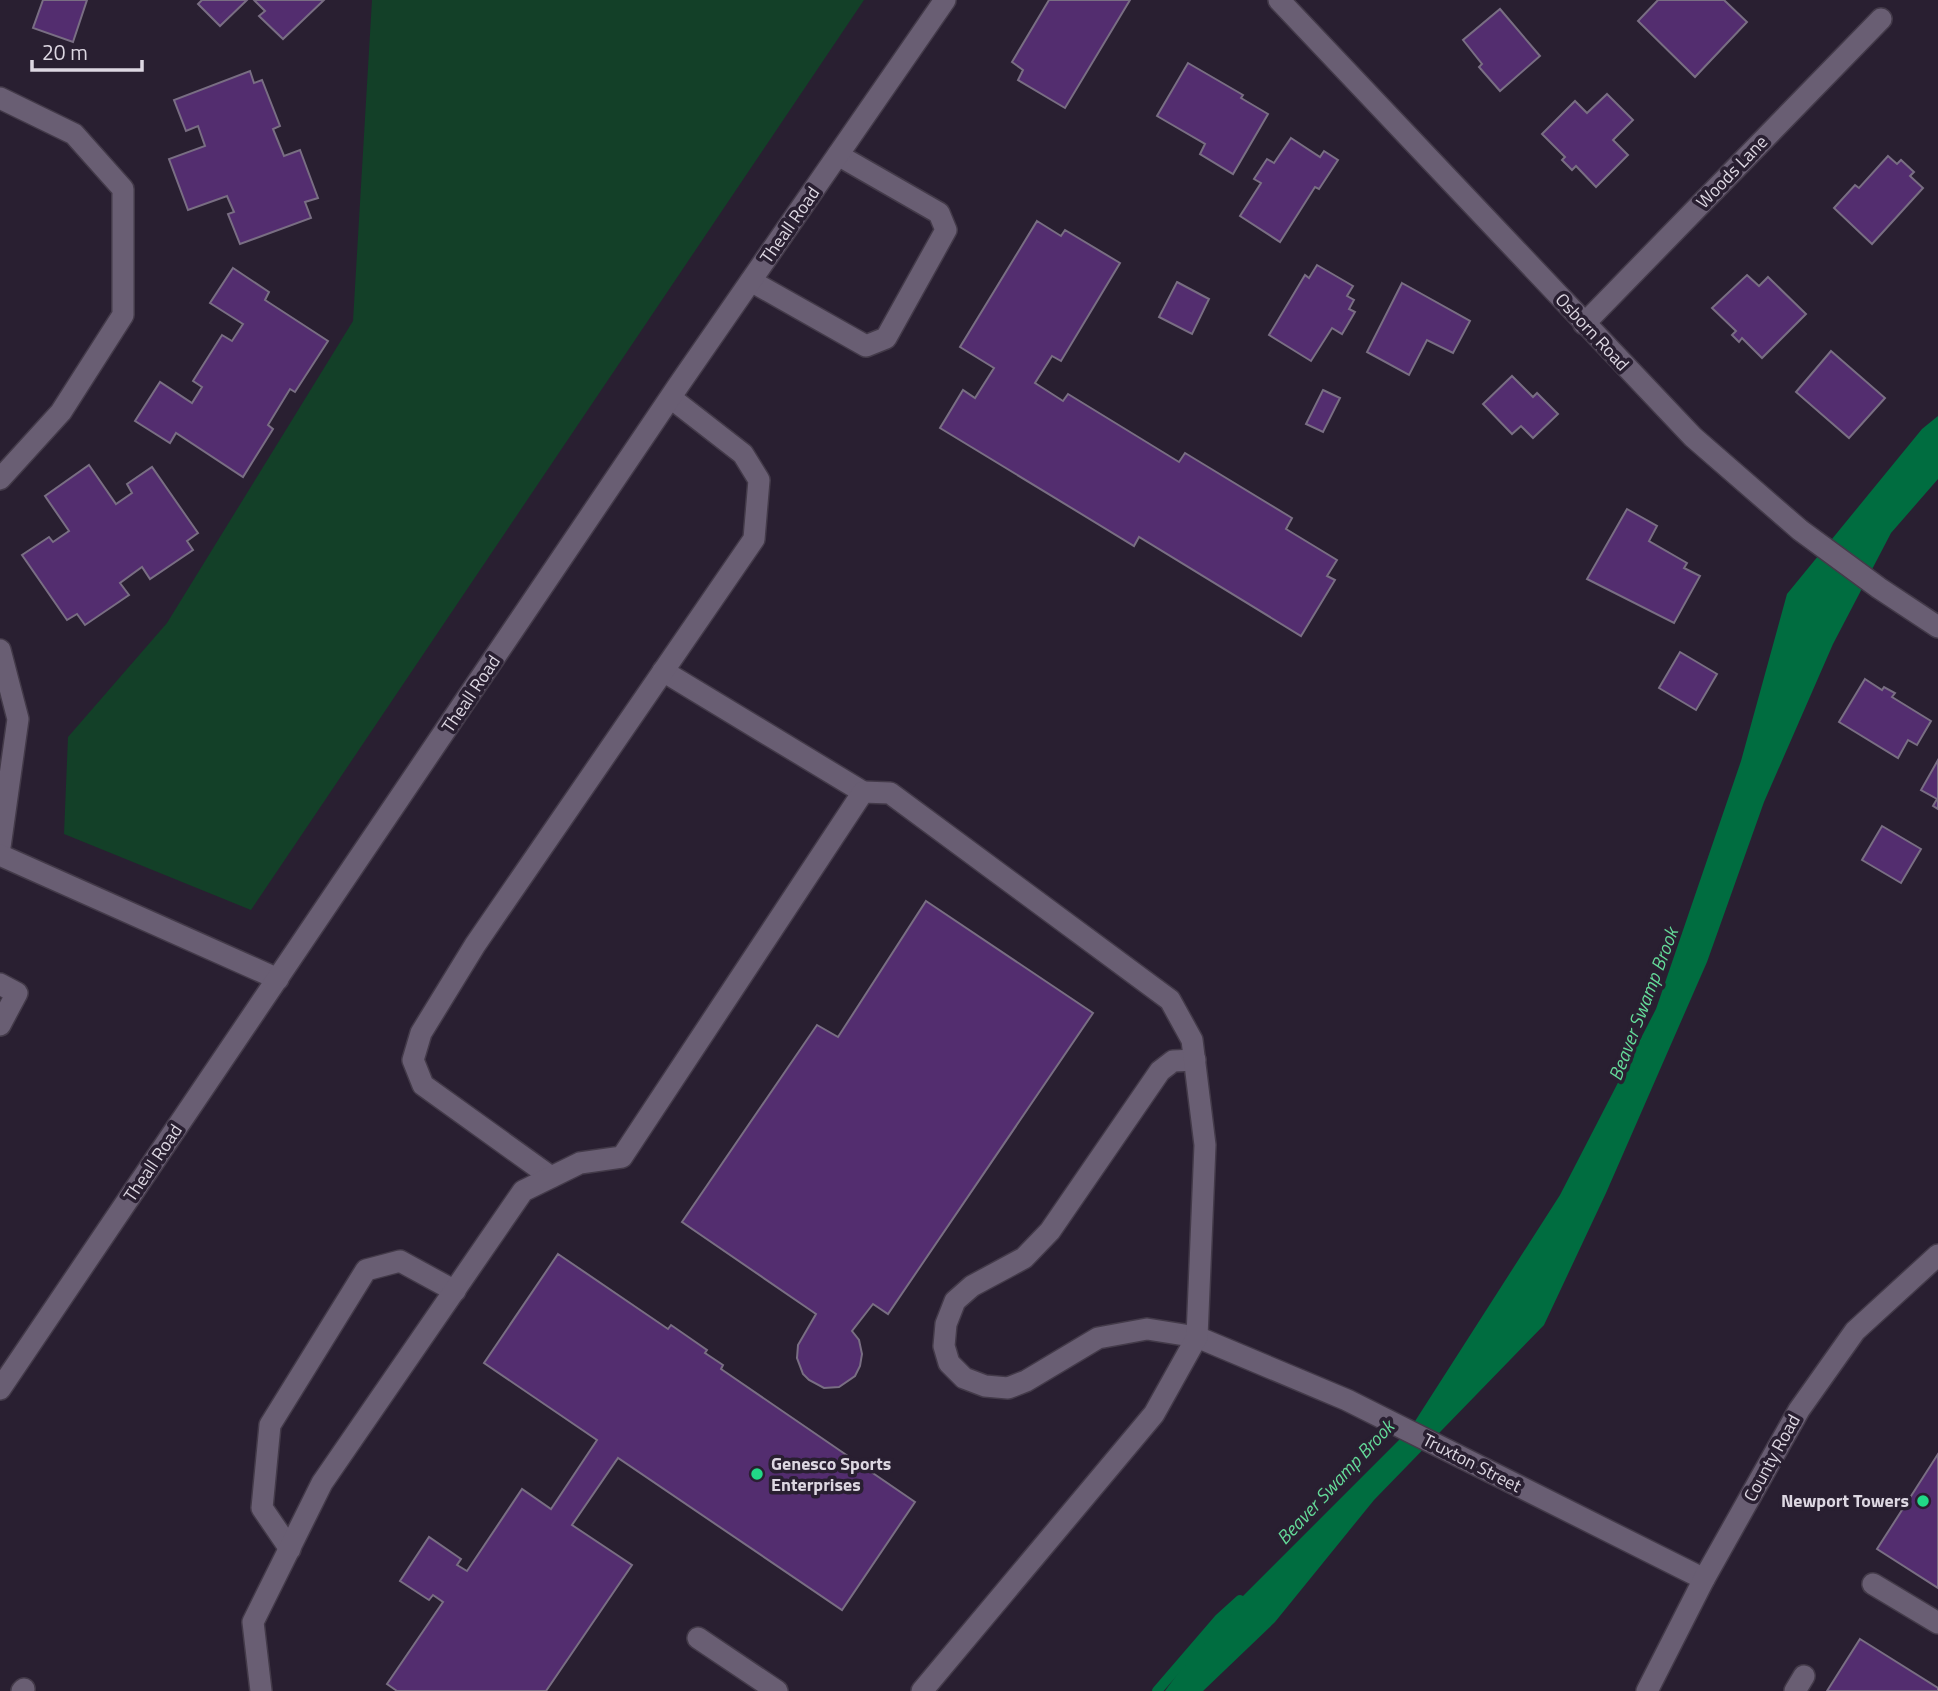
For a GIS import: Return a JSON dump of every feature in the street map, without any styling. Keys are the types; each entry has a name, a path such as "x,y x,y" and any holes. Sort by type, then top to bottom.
{"street":[{"name":"Theall Road","path":"0,1389 671,398 945,0"},
{"name":"Osborn Road","path":"1279,0 1693,437 1800,530 1938,627"},
{"name":"Woods Lane","path":"1584,324 1881,19"},
{"path":"0,98 74,134 123,188 123,315 61,412 0,479"},
{"path":"751,281 866,346 886,338 946,230 939,213 838,155"},
{"path":"551,1178 423,1085 413,1059 421,1032 475,944 754,539 759,480 743,454 671,398"},
{"path":"0,650 18,719 0,847"},
{"path":"663,671 863,792 890,793 1170,1000 1192,1040 1205,1145 1197,1337 1154,1414 922,1691"},
{"path":"261,1691 253,1622 323,1483 523,1192 580,1163 622,1157 863,792"},
{"path":"0,855 278,979"},
{"path":"0,984 17,993 0,1025"},
{"name":"Truxton Street","path":"1195,1060 1173,1061 1160,1071 1037,1246 1024,1258 972,1286 956,1301 946,1324 944,1346 949,1363 964,1378 985,1386 1008,1388 1026,1381 1098,1338 1147,1329 1197,1337 1347,1400 1704,1580"},
{"name":"County Road","path":"1647,1691 1704,1580 1799,1410 1855,1331 1938,1255"},
{"path":"290,1549 262,1508 270,1425 366,1270 400,1261 455,1291"},
{"path":"1873,1584 1938,1623"},
{"path":"698,1638 777,1691"}],"shaded area":[{"path":"372,0 864,0 251,910 64,834 68,737 167,623 353,321"},
{"path":"1938,416 1938,479 1891,533 1833,644 1764,802 1707,962 1606,1193 1544,1325 1374,1500 1275,1622 1203,1691 1165,1691 1211,1628 1410,1429 1560,1195 1656,1009 1741,761 1787,594 1922,429"}],"building":[{"path":"43,0 87,0 73,42 33,28"},
{"path":"202,0 247,0 220,26 198,4"},
{"path":"254,0 324,0 283,39 259,16 265,11"},
{"path":"1049,0 1130,0 1065,108 1018,80 1023,70 1012,62"},
{"path":"1658,0 1724,0 1747,22 1695,77 1638,21"},
{"path":"1500,9 1540,56 1500,91 1479,67 1482,64 1463,40"},
{"path":"1188,63 1243,95 1241,98 1268,114 1233,174 1200,154 1205,144 1157,116"},
{"path":"250,71 254,83 262,80 280,126 273,129 284,156 300,150 318,198 305,202 311,218 240,244 228,214 234,212 227,196 188,210 169,159 205,146 198,126 186,131 174,100"},
{"path":"1607,94 1633,120 1613,140 1628,155 1596,187 1576,166 1572,170 1562,160 1565,157 1542,134 1575,101 1587,113"},
{"path":"1291,138 1320,157 1324,151 1338,160 1319,189 1315,187 1280,242 1240,216 1261,183 1254,179 1267,159 1274,163"},
{"path":"1888,156 1897,164 1901,160 1914,172 1910,176 1923,188 1872,244 1834,208 1855,185 1859,188"},
{"path":"1037,221 1061,236 1065,230 1120,263 1061,361 1052,356 1035,383 1063,401 1068,394 1179,462 1185,453 1292,518 1286,529 1337,560 1327,576 1335,580 1301,636 1139,537 1134,546 940,428 963,390 975,398 994,368 960,347"},
{"path":"1317,265 1353,286 1347,296 1354,300 1349,309 1355,312 1342,334 1332,328 1311,361 1269,335 1305,275 1309,278"},
{"path":"233,268 269,292 265,300 328,341 295,392 290,389 268,425 273,429 243,477 176,433 170,443 135,421 160,382 192,403 202,387 193,381 222,335 232,341 243,324 210,303"},
{"path":"1747,275 1759,286 1768,277 1806,314 1762,358 1742,338 1739,342 1732,335 1736,331 1712,308"},
{"path":"1177,282 1209,299 1192,334 1159,317"},
{"path":"1402,283 1470,321 1453,353 1427,340 1409,375 1367,352"},
{"path":"1831,351 1885,398 1849,438 1796,392"},
{"path":"1512,376 1533,397 1537,393 1558,414 1533,438 1521,426 1512,434 1483,404"},
{"path":"1323,390 1340,398 1323,432 1306,424"},
{"path":"89,465 116,504 132,493 127,484 152,467 198,533 187,541 193,550 150,579 142,567 120,583 129,595 85,625 77,614 67,620 22,555 49,537 53,542 69,531 45,496"},
{"path":"1627,509 1657,526 1649,541 1687,563 1684,568 1700,576 1674,623 1587,579"},
{"path":"1680,652 1717,674 1696,710 1659,688"},
{"path":"1865,679 1882,690 1884,687 1895,693 1892,697 1931,721 1917,745 1908,740 1898,758 1839,722"},
{"path":"1938,760 1938,809 1933,806 1937,799 1921,790"},
{"path":"1882,826 1921,849 1901,883 1862,860"},
{"path":"926,901 1093,1013 888,1314 873,1304 852,1331 859,1340 862,1354 855,1376 839,1387 824,1388 803,1374 797,1358 798,1345 816,1314 682,1222 817,1025 838,1037"},
{"name":"Genesco Sports Enterprises","path":"558,1254 668,1329 671,1325 707,1350 705,1353 723,1365 721,1369 915,1502 842,1610 618,1458 572,1525 632,1565 546,1691 397,1691 387,1684 443,1602 433,1595 429,1600 400,1581 429,1537 461,1559 457,1565 467,1571 522,1489 551,1509 597,1440 484,1363"},
{"name":"Newport Towers","path":"1938,1454 1938,1588 1877,1549"},
{"path":"1860,1639 1938,1688 1938,1691 1827,1691"}],"waterway":[{"name":"Beaver Swamp Brook","path":"1157,1691 1219,1619 1240,1600"}],"place":[{"name":"Genesco Sports Enterprises","path":"757,1474"},
{"name":"Newport Towers","path":"1923,1501"}]}
